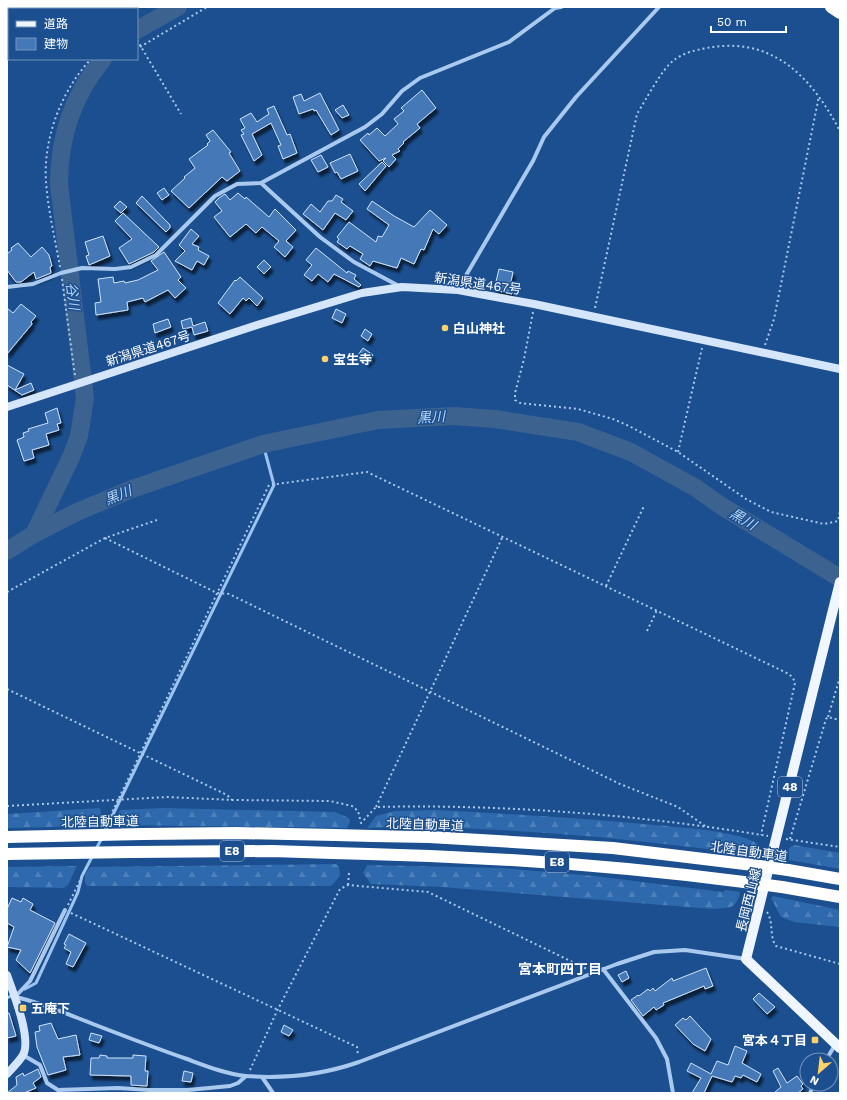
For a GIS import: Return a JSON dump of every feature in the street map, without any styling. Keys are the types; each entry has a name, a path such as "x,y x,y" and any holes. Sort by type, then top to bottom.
{"highway":[{"path":"830,7 840,13"},
{"name":"北陸自動車道","path":"7,837 143,834 429,837 613,848 745,864 840,879"},
{"name":"E8","path":"7,854 272,851 550,862 671,873 782,887 840,897"}],"main road":[{"name":"新潟県道467号","path":"7,407 362,293 402,287 458,290 534,304 840,369"},
{"name":"長岡西山線","path":"746,959 840,582"},
{"path":"746,959 838,1046"},
{"path":"7,975 15,997 25,1035 23,1055 7,1074"}],"street":[{"path":"7,287 33,284 61,273 82,268 115,269 130,267 146,261 156,255 215,196 237,184 261,183 365,127 382,114 402,91 420,78 509,42 555,8 561,7"},
{"path":"458,290 533,161 544,137 576,97 659,7"},
{"path":"261,183 320,237 354,262 402,287"},
{"path":"15,997 30,981 65,910"},
{"path":"15,997 38,1002 123,1036 208,1067 246,1076 262,1077 319,1074 359,1062 603,969 654,952 692,951 746,959"},
{"path":"603,969 656,1038 663,1050 673,1093"},
{"path":"23,1055 40,1065 47,1083 58,1090 118,1088 188,1090 230,1086 238,1083 246,1076"},
{"path":"262,1077 274,1093"}],"path":[{"path":"140,46 206,7"},
{"path":"138,42 181,114"},
{"path":"594,317 637,114 673,61 698,49 724,45 765,53 786,63 805,78 819,96 840,131"},
{"path":"76,385 66,301 46,183 46,157 52,130 62,103 74,81 90,60"},
{"path":"763,352 774,319 819,96"},
{"path":"534,304 524,359 515,393 515,400 520,402 561,406 602,415 630,426 678,452 746,499 771,512 824,524 839,521 840,511"},
{"path":"678,452 704,340"},
{"path":"104,828 269,485 367,472 657,610 789,674 794,678 795,683 761,835"},
{"path":"606,586 644,506"},
{"path":"7,592 105,538 158,520"},
{"path":"7,806 167,797 233,800 330,801 352,806 358,811 361,824 376,806 502,537"},
{"path":"105,538 217,593 229,594 620,784 678,807 705,826"},
{"path":"647,631 657,610"},
{"path":"790,839 840,677"},
{"path":"7,689 227,795 233,800"},
{"path":"828,717 840,720"},
{"path":"376,806 528,810 632,818 705,826 840,847"},
{"path":"88,862 65,910 277,1011 342,1039 357,1047 359,1062"},
{"path":"348,885 349,873"},
{"path":"246,1076 277,1011 340,889 348,885 428,892 594,973"},
{"path":"761,903 771,918 773,941 776,946 840,964"}],"green space":[{"path":"100,808 101,813 96,826 7,828 7,814"},
{"path":"164,808 335,812 349,818 350,822 347,828 111,825 120,810"},
{"path":"436,810 600,820 708,830 734,835 757,843 757,853 754,855 658,843 561,834 464,829 367,828 376,816 395,811"},
{"path":"794,845 840,853 840,869 789,860 789,848"},
{"path":"336,864 339,867 340,876 331,886 88,886 85,884 85,875 90,867"},
{"path":"367,865 501,868 594,876 723,892 726,890 740,892 734,905 727,908 712,909 442,887 371,884 363,873"},
{"path":"77,866 68,885 64,888 7,887 7,867"},
{"path":"773,896 840,910 840,927 794,922 781,917 771,898"}],"building":[{"path":"422,90 436,108 417,124 420,128 403,142 404,143 398,149 400,151 392,155 396,159 389,167 383,161 386,158 379,161 360,140 377,128 385,136 398,124 394,119 404,111 401,108"},
{"path":"320,93 339,130 331,135 316,110 314,111 313,109 299,114 293,97 301,94 304,101"},
{"path":"343,105 349,115 342,118 335,110"},
{"path":"274,106 287,135 290,134 297,153 283,159 278,146 281,145 271,123 252,134 262,155 254,161 241,135 244,134 241,130 245,128 240,119 251,113 257,122 269,114 267,109"},
{"path":"213,130 231,152 229,153 240,171 227,181 222,177 189,208 171,191 195,168 189,159 208,145 207,144 210,141 206,135"},
{"path":"350,154 358,171 341,179 337,172 335,173 330,163"},
{"path":"321,155 328,167 318,172 311,160"},
{"path":"382,162 386,166 365,191 359,184"},
{"path":"164,188 169,195 162,200 157,193"},
{"path":"238,193 245,199 246,197 269,217 275,209 296,230 286,241 293,247 285,257 274,247 279,241 262,227 256,233 246,224 230,237 214,217 222,211 215,202 219,198 225,194 230,200"},
{"path":"336,195 343,199 341,202 353,211 346,220 335,213 323,230 303,214 311,204 320,212 328,201 332,201"},
{"path":"142,196 170,225 170,228 166,232 136,203"},
{"path":"120,201 127,207 121,213 114,207"},
{"path":"372,201 414,227 430,210 447,225 439,234 433,229 424,250 421,249 414,264 401,258 397,268 373,261 370,266 360,259 363,254 350,246 347,249 337,242 339,239 337,237 349,222 376,242 378,236 382,237 389,225 367,209"},
{"path":"123,213 159,247 154,252 129,264 119,248 132,239 115,221"},
{"path":"191,229 199,236 192,244 199,247 198,250 209,256 204,265 197,261 192,270 175,261 185,251 179,245"},
{"path":"103,236 110,256 89,265 86,256 89,255 85,242"},
{"path":"18,243 31,257 42,247 49,255 52,266 50,267 51,273 36,279 34,272 21,282 16,282 7,270 7,254 12,250 11,248"},
{"path":"316,248 347,273 348,271 356,275 354,279 361,285 359,287 334,274 328,282 318,274 312,281 304,275 312,265 306,260"},
{"path":"164,252 181,277 178,280 186,288 175,298 168,290 145,302 143,298 127,302 128,310 96,315 95,303 101,302 98,279 113,277 114,283 124,281 125,283 138,280 158,270 151,261"},
{"path":"264,260 271,267 264,274 257,267"},
{"path":"499,269 513,272 510,286 514,287 512,294 494,290"},
{"path":"240,277 263,298 257,306 249,298 246,301 243,298 230,314 218,303 235,280 236,281"},
{"path":"21,304 36,316 31,322 32,324 7,354 7,308 13,313"},
{"path":"336,309 346,314 342,323 332,318"},
{"path":"191,318 193,326 205,322 208,331 194,335 192,327 183,329 181,321"},
{"path":"168,319 171,327 155,333 153,324"},
{"path":"365,329 372,334 368,341 361,336"},
{"path":"363,348 373,355 367,363 358,355"},
{"path":"7,365 24,374 15,390 31,383 34,390 22,395 7,385"},
{"path":"57,408 61,423 57,424 59,430 46,434 49,445 32,450 34,458 24,461 17,440 24,437 23,433 29,431 28,429 48,423 45,413"},
{"path":"12,898 21,902 23,898 33,904 30,910 55,923 30,973 16,960 21,950 7,947 14,927 7,923 7,909"},
{"path":"69,934 86,943 73,967 66,964 71,952 64,948 66,945 64,944"},
{"path":"706,968 713,986 705,989 704,986 663,1003 664,1005 656,1010 654,1007 643,1016 631,1000 648,989 650,991 653,988 655,991 672,978 673,981"},
{"path":"626,971 629,978 622,982 618,975"},
{"path":"759,993 775,1007 767,1014 753,999"},
{"path":"7,1013 9,1013 16,1036 7,1038"},
{"path":"690,1016 711,1039 705,1051 693,1044 675,1025 683,1018 686,1020"},
{"path":"51,1023 58,1039 76,1035 80,1055 63,1057 66,1070 48,1075 37,1047 35,1032 40,1031 39,1026"},
{"path":"284,1025 293,1030 289,1036 281,1032"},
{"path":"91,1033 102,1036 99,1043 89,1040"},
{"path":"735,1046 747,1051 742,1063 761,1074 757,1082 743,1075 741,1078 735,1076 732,1082 712,1076 704,1093 692,1093 701,1078 687,1071 691,1063 711,1074 717,1061 728,1065"},
{"path":"100,1055 107,1056 107,1058 133,1058 133,1055 146,1056 145,1071 148,1071 147,1086 131,1085 131,1076 90,1075 91,1058 99,1058"},
{"path":"778,1068 787,1083 797,1076 799,1079 799,1092 774,1093 781,1087 773,1071"},
{"path":"38,1069 41,1077 33,1083 36,1088 24,1093 7,1093 17,1085 16,1077 23,1073 24,1076"},
{"path":"184,1071 193,1073 191,1082 182,1081"}],"waterway":[{"name":"谷川","path":"138,29 178,7"},
{"name":"谷川","path":"34,534 72,455 79,436 85,398 59,184 62,150 70,117 83,87 102,60"},
{"name":"黒川","path":"7,551 34,534 77,512 132,489 263,444 378,420 454,416 495,419 578,432 631,452 696,488 723,507 840,578"},
{"path":"105,831 274,485 263,444"},
{"path":"96,849 102,838"},
{"path":"25,989 36,983 78,892 82,876 93,855"},
{"path":"7,998 13,995"}],"place":[{"name":"白山神社","path":"445,328"},
{"name":"宝生寺","path":"325,359"},
{"name":"五庵下","path":"23,1008"},
{"name":"宮本４丁目","path":"815,1040"}],"district":[{"name":"宮本町四丁目","path":"560,969"}]}
